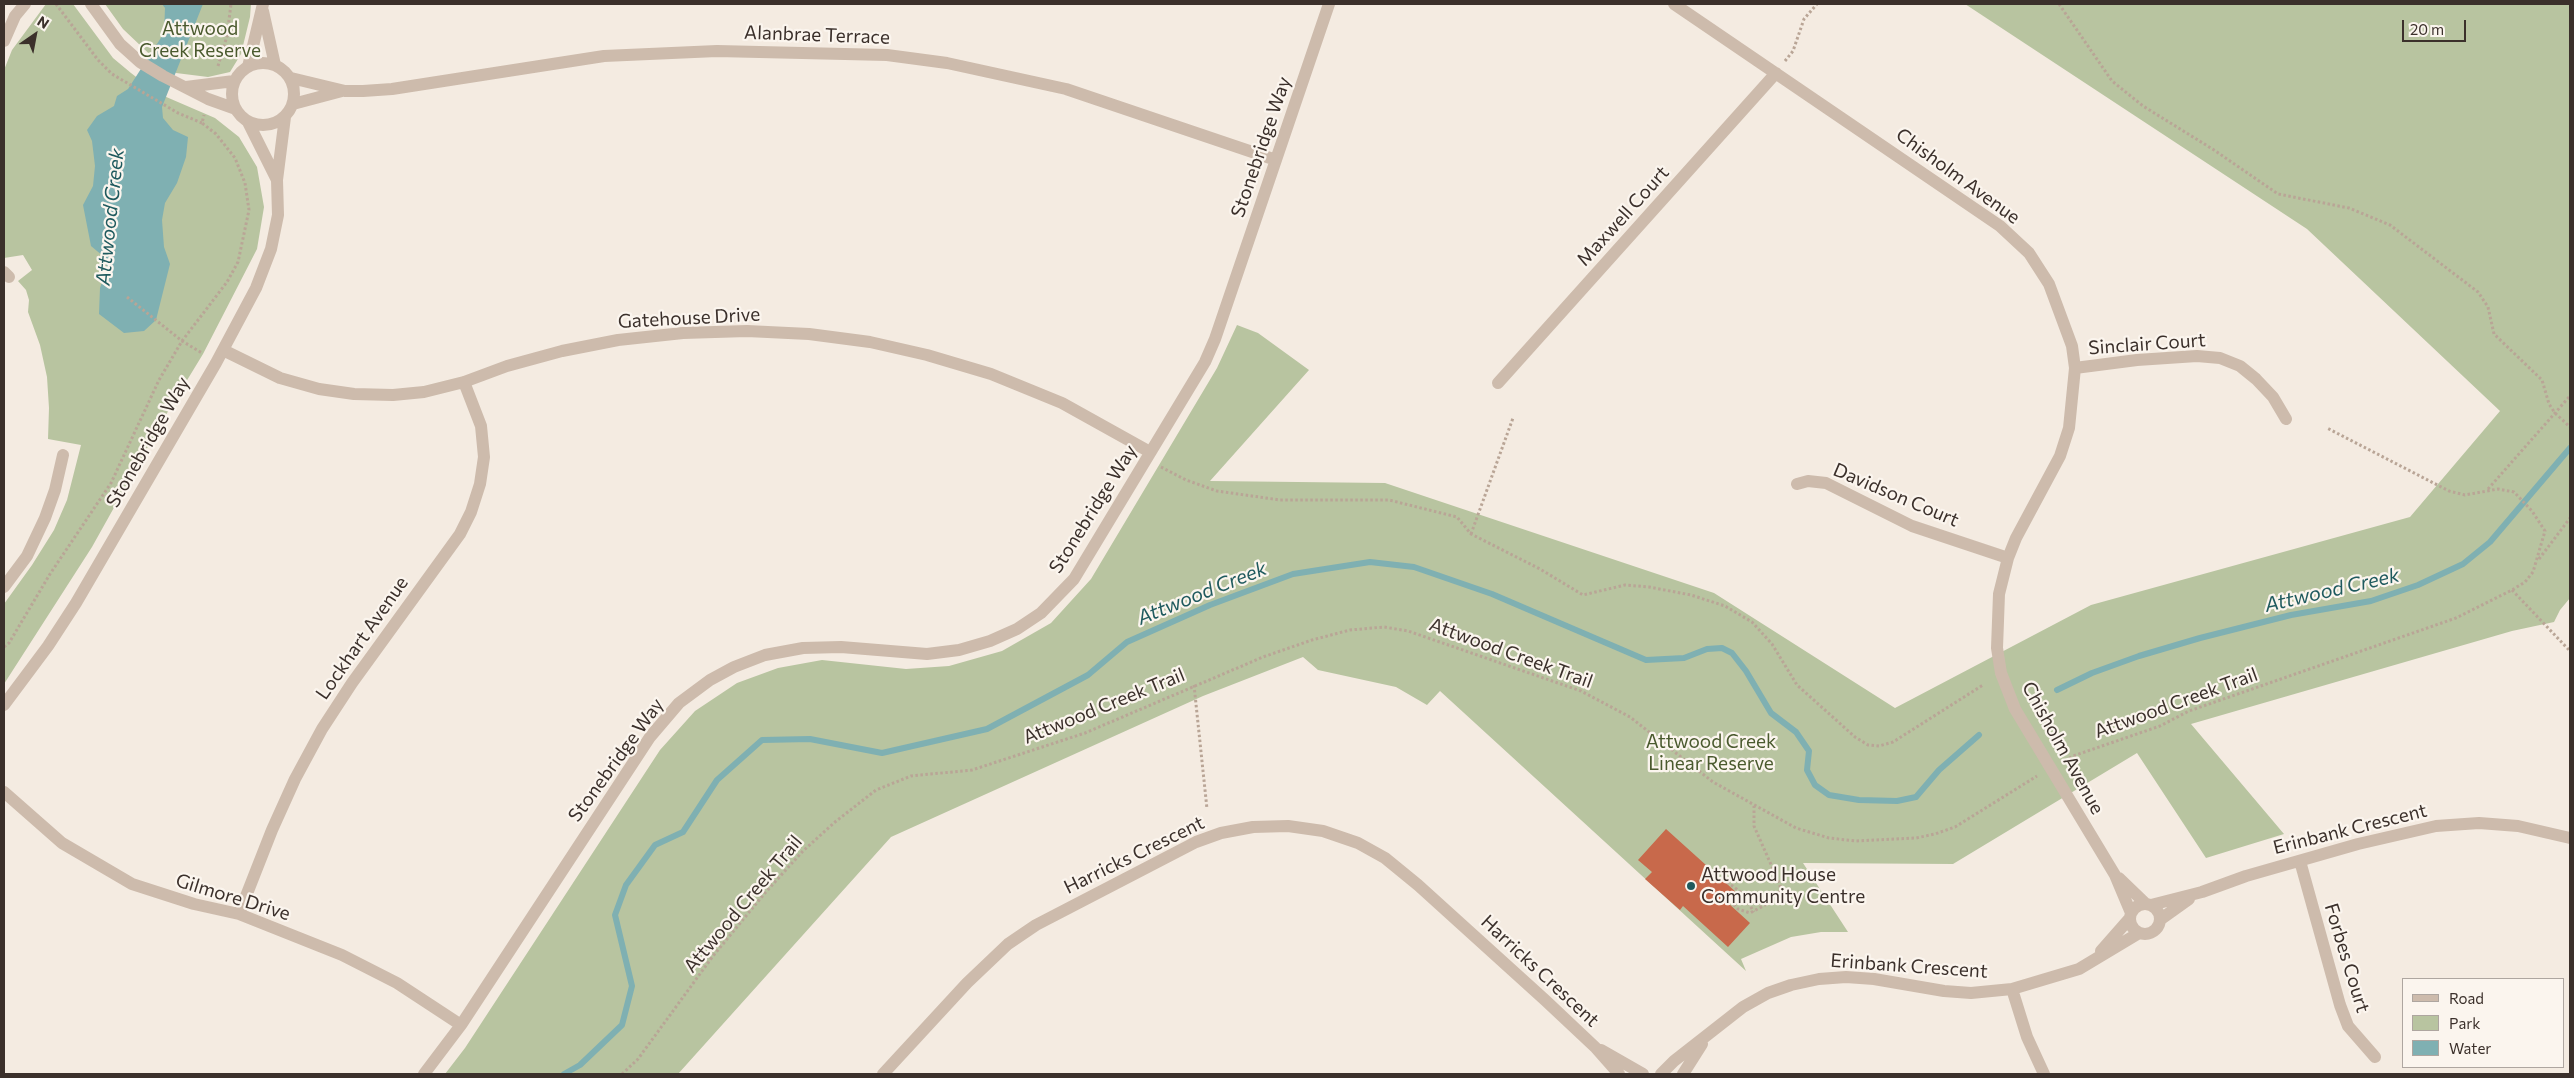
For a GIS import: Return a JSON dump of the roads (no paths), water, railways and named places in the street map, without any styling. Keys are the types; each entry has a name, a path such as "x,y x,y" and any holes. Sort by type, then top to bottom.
{"street":[{"path":"4,41 16,16 25,4"},
{"path":"91,4 120,44 162,76 208,99 236,109 248,122 268,126 285,117 293,104 294,86 291,78"},
{"name":"Stonebridge Way","path":"424,1074 461,1025 650,737 679,703 710,680 734,667 765,655 803,648 841,647 893,652 951,651 990,641 1017,629 1041,613 1074,579 1147,455 1205,362 1215,340 1329,4"},
{"name":"Chisholm Avenue","path":"1674,4 1992,220 2029,253 2049,284 2072,346 2075,368 2069,428 2060,456 2016,538 2008,558 1999,594 1996,621 1997,648 2001,673 2015,709 2050,770 2116,875 2131,916"},
{"path":"248,66 266,63 275,65 262,5"},
{"path":"236,109 232,91 234,81 248,66 262,5"},
{"name":"Alanbrae Terrace","path":"275,65 291,78 345,90 392,89 604,56 718,51 886,55 947,63 1066,89 1276,160"},
{"name":"Maxwell Court","path":"1498,383 1776,73"},
{"path":"186,87 234,81"},
{"name":"Alanbrae Terrace","path":"293,104 345,90"},
{"name":"Stonebridge Way","path":"4,705 48,646 76,603 216,363 256,288 271,249 278,215 277,180 285,117"},
{"name":"Stonebridge Way","path":"248,122 277,180"},
{"name":"Gatehouse Drive","path":"223,350 280,378 319,389 354,394 393,395 424,392 464,382 544,356 618,340 738,331 810,334 870,342 927,355 991,374 1062,403 1147,455"},
{"name":"Sinclair Court","path":"2075,368 2197,356 2220,358 2240,366 2256,378 2273,396 2286,419"},
{"name":"Lockhart Avenue","path":"239,914 294,778 322,729 352,683 460,534 471,512 480,484 484,457 481,426 464,382"},
{"path":"4,587 27,556 45,518 55,490 63,455"},
{"name":"Davidson Court","path":"1797,484 1808,481 1826,483 1912,526 2008,558"},
{"name":"Gilmore Drive","path":"4,792 62,843 132,884 194,904 239,914 342,955 397,984 461,1025"},
{"name":"Erinbank Crescent","path":"2148,904 2202,892 2246,876 2403,832 2446,825 2479,823 2518,826 2570,838"},
{"name":"Harricks Crescent","path":"883,1074 967,983 1015,939 1094,894 1196,842 1222,833 1253,827 1288,826 1323,831 1358,843 1385,858 1418,885 1596,1048 1619,1074"},
{"name":"Forbes Court","path":"2300,860 2340,1005 2348,1026 2375,1057"},
{"name":"Chisholm Avenue","path":"2116,875 2148,904"},
{"name":"Erinbank Crescent","path":"2160,920 2202,892"},
{"path":"2148,904 2158,911 2160,920 2155,930 2148,934 2140,933 2133,927 2131,916 2137,906 2148,904"},
{"name":"Erinbank Crescent","path":"2093,960 2131,916"},
{"name":"Erinbank Crescent","path":"1661,1074 1674,1061 1705,1039 1744,1007 1768,993 1819,978 1874,979 1944,991 1971,993 2012,989 2058,977 2079,969 2140,933"},
{"path":"2012,989 2027,1037 2044,1074"},
{"name":"Erinbank Crescent","path":"1683,1074 1705,1039"},
{"name":"Harricks Crescent","path":"1596,1048 1643,1074"}],"water":[{"path":"162,4 203,4 162,107 163,118 173,130 188,137 186,157 177,183 165,203 162,220 164,247 170,264 156,320 144,331 124,333 99,314 100,288 107,267 103,256 91,246 83,205 93,186 95,166 92,141 87,130 97,116 114,106 117,96 128,89 164,33 165,8"}],"waterway":[{"name":"Attwood Creek","path":"2057,690 2092,673 2139,656 2291,615 2371,601 2418,585 2463,564 2490,542 2570,448"},
{"name":"Attwood Creek","path":"564,1074 580,1065 622,1025 632,986 615,915 626,885 655,845 683,832 717,780 762,740 810,739 882,753 987,729 1088,675 1127,642 1210,605 1293,574 1370,562 1414,567 1492,594 1646,660 1684,658 1707,649 1722,648 1732,653 1746,671 1771,713 1796,732 1809,751 1807,770 1815,785 1829,795 1859,800 1897,801 1916,797 1939,770 1979,735"}],"place":[{"name":"Attwood House Community Centre","path":"1691,886"}],"park label":[{"name":"Attwood Creek Reserve","path":"200,40"},
{"name":"Attwood Creek Linear Reserve","path":"1711,753"}]}
